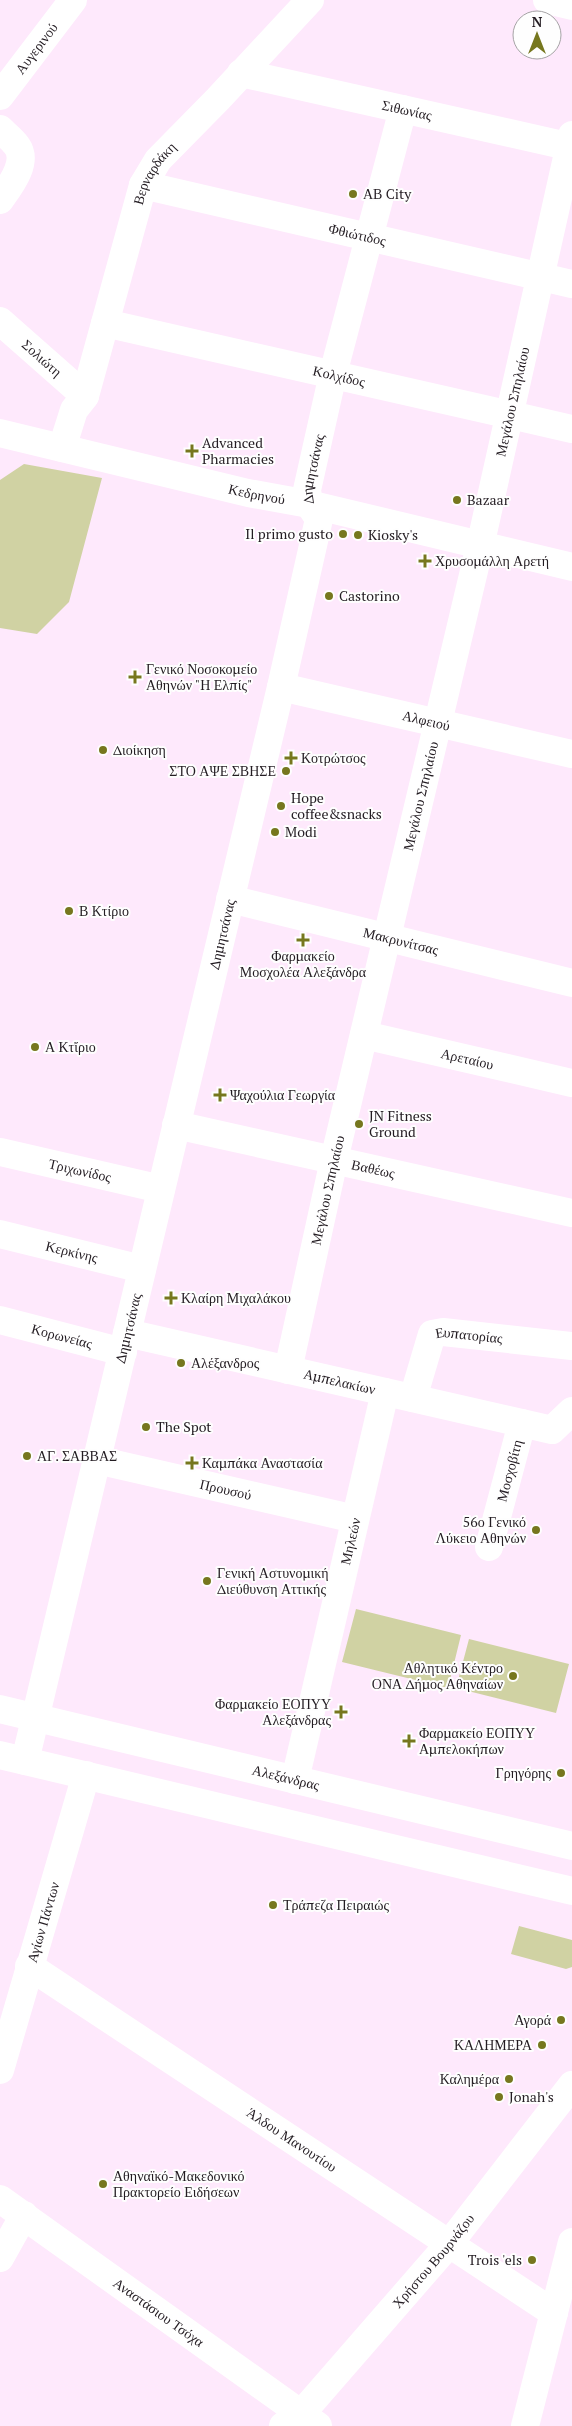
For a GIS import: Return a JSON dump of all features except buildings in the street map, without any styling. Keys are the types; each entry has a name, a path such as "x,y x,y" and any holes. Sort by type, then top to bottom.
{"street":[{"name":"Αυγερινού","path":"0,96 73,0"},
{"name":"Βερναρδάκη","path":"70,450 74,410 85,396 143,185 158,160 310,0"},
{"path":"547,0 572,6"},
{"name":"Σιθωνίας","path":"242,73 403,109 571,143"},
{"name":"Δημητσάνας","path":"13,1758 36,1718 230,899 319,519 309,504 307,490 333,374 403,109"},
{"path":"0,200 15,179 21,161 9,138"},
{"name":"Μεγάλου Σπηλαίου","path":"288,1370 334,1160 439,724 571,143"},
{"name":"Φθιώτιδος","path":"143,185 572,284"},
{"name":"Σολιώτη","path":"0,321 85,396"},
{"name":"Κολχίδος","path":"105,323 572,429"},
{"name":"Κεδρηνού","path":"0,433 248,493 309,504 572,567"},
{"name":"Αλφειού","path":"280,687 572,754"},
{"name":"Μακρυνίτσας","path":"230,899 572,983"},
{"name":"Αρεταίου","path":"364,1035 572,1083"},
{"name":"Βαθέως","path":"176,1125 572,1213"},
{"name":"Τριχωνίδος","path":"0,1152 161,1189"},
{"name":"Κερκίνης","path":"0,1234 142,1269"},
{"name":"Κορωνείας","path":"0,1320 125,1342"},
{"name":"Ευπατορίας","path":"413,1398 432,1334 442,1332 572,1346"},
{"name":"Αμπελακίων","path":"125,1342 288,1370 552,1430 572,1411"},
{"name":"Μηλεών","path":"295,1780 385,1392"},
{"name":"Μοσχοβίτη","path":"489,1548 522,1423"},
{"name":"Προυσού","path":"97,1460 355,1519"},
{"name":"Αλεξάνδρας","path":"0,1709 572,1846"},
{"path":"13,1758 572,1891"},
{"name":"Αγίων Πάντων","path":"0,2070 86,1776"},
{"name":"Άλδου Μανουτίου","path":"29,1966 554,2313"},
{"name":"Χρήστου Βουρνάζου","path":"301,2422 450,2244 572,2085"},
{"name":"Αναστάσιου Τσόχα","path":"0,2199 301,2422"},
{"path":"0,2258 24,2215"},
{"path":"525,2426 572,2242"}],"green space":[{"path":"24,464 102,478 69,602 37,634 0,628 0,480"},
{"path":"356,1609 461,1635 448,1688 342,1662"},
{"name":"Αθλητικό Κέντρο ΟΝΑ Δήμος Αθηναίων","path":"469,1639 569,1664 556,1713 456,1688"},
{"path":"519,1926 572,1940 572,1967 566,1969 511,1954"}],"place":[{"name":"ΑΒ City","path":"353,194"},
{"name":"Advanced Pharmacies","path":"192,451"},
{"name":"Bazaar","path":"457,500"},
{"name":"Il primo gusto","path":"343,534"},
{"name":"Kiosky's","path":"358,535"},
{"name":"Χρυσομάλλη Αρετή","path":"425,561"},
{"name":"Castorino","path":"329,596"},
{"name":"Γενικό Νοσοκομείο Αθηνών \"Η Ελπίς\"","path":"135,677"},
{"name":"Διοίκηση","path":"103,750"},
{"name":"Κοτρώτσος","path":"291,758"},
{"name":"ΣΤΟ ΑΨΕ ΣΒΗΣΕ","path":"286,771"},
{"name":"Hope coffee&snacks","path":"281,806"},
{"name":"Modi","path":"275,832"},
{"name":"Β Κτίριο","path":"69,911"},
{"name":"Φαρμακείο Μοσχολέα Αλεξάνδρα","path":"303,940"},
{"name":"Α Κτἴριο","path":"35,1047"},
{"name":"Ψαχούλια Γεωργία","path":"220,1095"},
{"name":"JN Fitness Ground","path":"359,1124"},
{"name":"Κλαίρη Μιχαλάκου","path":"171,1298"},
{"name":"Αλέξανδρος","path":"181,1363"},
{"name":"The Spot","path":"146,1427"},
{"name":"ΑΓ. ΣΑΒΒΑΣ","path":"27,1456"},
{"name":"Καμπάκα Αναστασία","path":"192,1463"},
{"name":"56ο Γενικό Λύκειο Αθηνών","path":"536,1530"},
{"name":"Γενική Αστυνομική Διεύθυνση Αττικής","path":"207,1581"},
{"name":"Αθλητικό Κέντρο ΟΝΑ Δήμος Αθηναίων","path":"513,1676"},
{"name":"Φαρμακείο ΕΟΠΥΥ Αλεξάνδρας","path":"341,1712"},
{"name":"Φαρμακείο ΕΟΠΥΥ Αμπελοκήπων","path":"409,1741"},
{"name":"Γρηγόρης","path":"561,1773"},
{"name":"Τράπεζα Πειραιώς","path":"273,1905"},
{"name":"Αγορά","path":"561,2020"},
{"name":"ΚΑΛΗΜΕΡΑ","path":"542,2045"},
{"name":"Καλημέρα","path":"509,2079"},
{"name":"Jonah's","path":"499,2097"},
{"name":"Αθηναϊκό-Μακεδονικό Πρακτορείο Ειδήσεων","path":"103,2184"},
{"name":"Trois 'els","path":"532,2260"}]}
